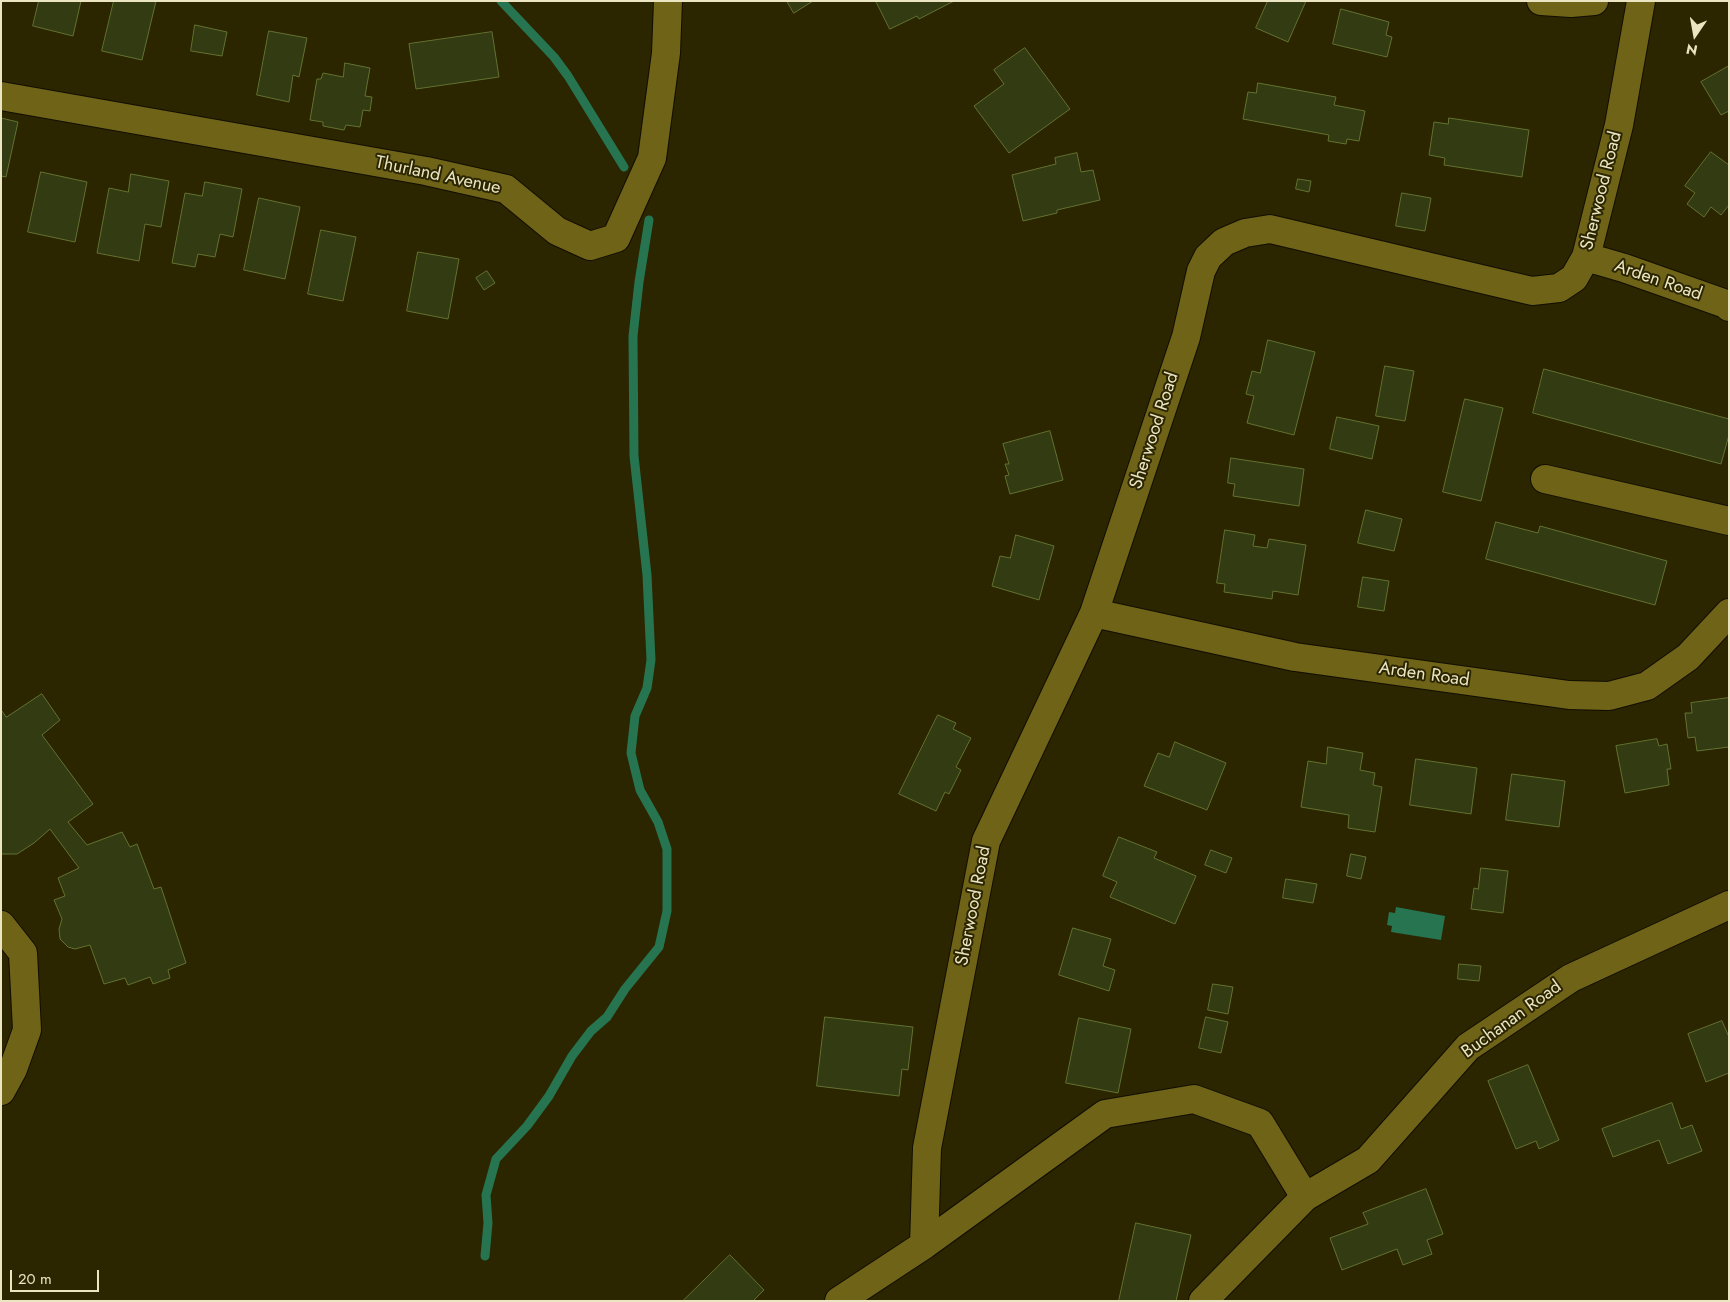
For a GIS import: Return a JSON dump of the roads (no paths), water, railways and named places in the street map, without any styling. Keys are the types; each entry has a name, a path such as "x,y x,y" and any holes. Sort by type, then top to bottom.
{"street":[{"name":"Thurland Avenue","path":"1,96 416,170 506,189 557,231 590,246 616,238 652,158 666,53 668,1"},
{"path":"1541,1 1571,3 1594,1"},
{"name":"Sherwood Road","path":"924,1245 927,1148 986,841 1094,613 1186,337 1201,271 1208,257 1224,242 1245,233 1270,229 1532,291 1559,288 1574,278 1586,257 1619,125 1641,1"},
{"name":"Arden Road","path":"1586,257 1728,304"},
{"path":"1545,479 1729,521"},
{"name":"Arden Road","path":"1094,613 1295,657 1568,695 1609,696 1647,686 1688,658 1725,626"},
{"name":"Buchanan Road","path":"1203,1301 1305,1197 1368,1160 1468,1047 1571,978 1729,906"},
{"path":"1,925 23,953 27,1030 13,1069 1,1091"},
{"path":"840,1301 924,1245 1105,1114 1194,1099 1260,1124 1305,1197"}],"waterway":[{"path":"501,1 554,57 568,76 624,167"},
{"path":"485,1256 488,1223 486,1195 496,1159 527,1126 549,1096 572,1056 591,1031 607,1017 625,989 659,947 667,911 667,849 658,822 640,790 631,753 635,716 647,688 651,660 647,575 634,456 633,336 649,220"}]}
